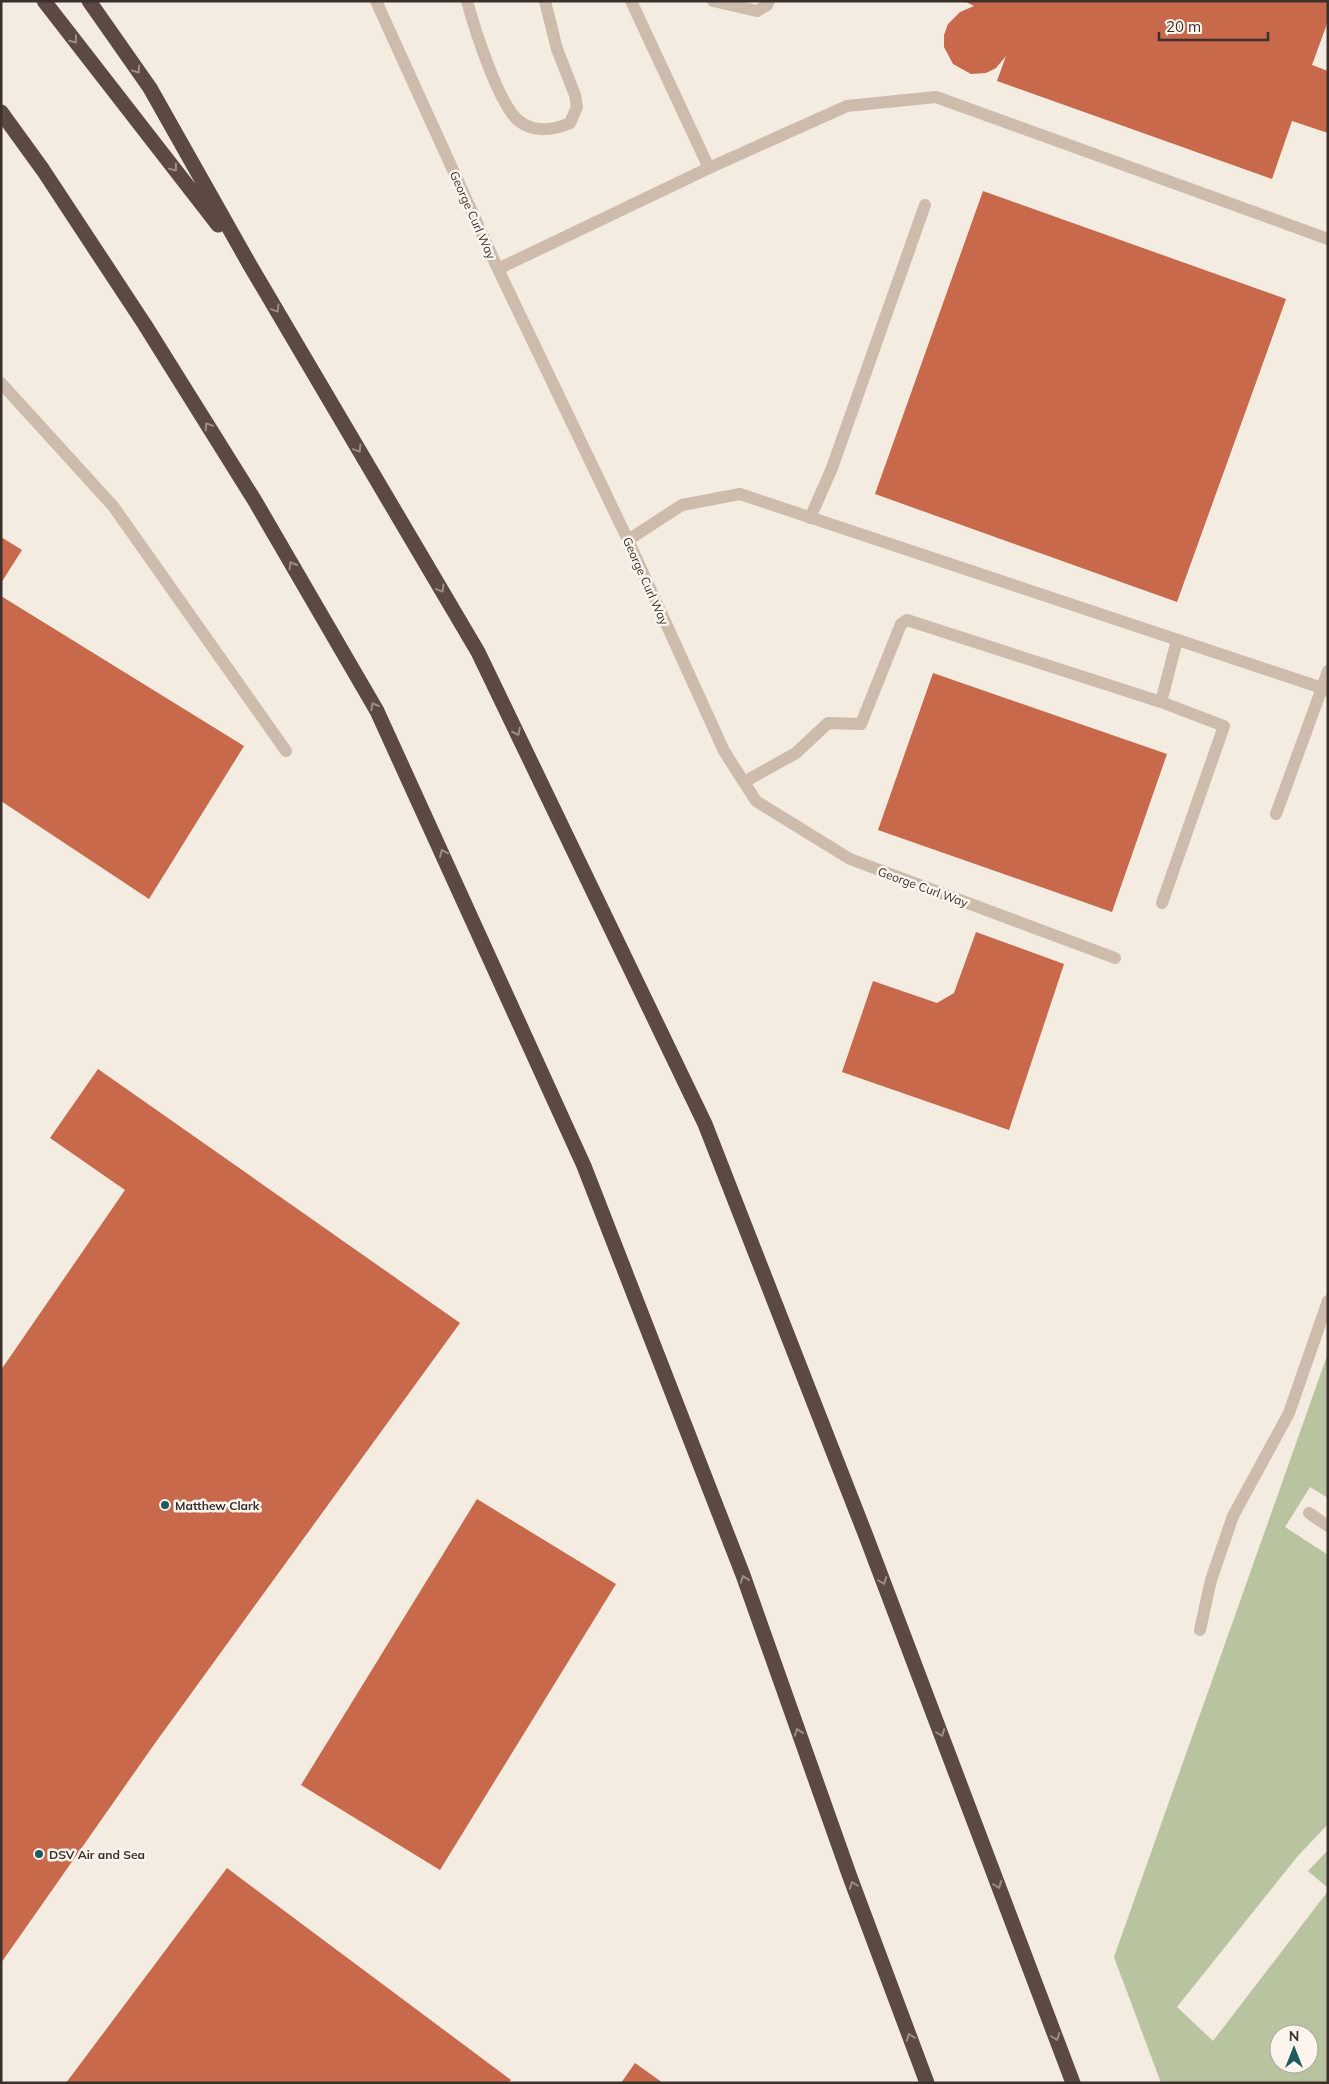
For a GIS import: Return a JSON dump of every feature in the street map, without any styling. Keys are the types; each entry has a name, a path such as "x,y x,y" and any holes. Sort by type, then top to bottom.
{"highway":[{"path":"44,1 251,267"},
{"path":"89,1 150,88 251,267 478,652 705,1124 862,1527 1073,2083"},
{"path":"1,112 43,170 145,325 249,493 377,711 588,1175 743,1575 850,1877 927,2083"},
{"path":"1,130 43,170"}],"street":[{"name":"George Curl Way","path":"376,1 498,269 628,540 724,751 756,801 850,859 1114,958"},
{"path":"467,1 476,36 508,109 519,122 540,129 556,129 570,123 577,107 575,95 557,49 545,1"},
{"path":"631,1 709,168"},
{"path":"713,1 757,11 767,5 768,1"},
{"path":"498,269 709,168 847,106 936,97 1328,238"},
{"path":"810,518 832,468 925,205"},
{"path":"1,383 113,506 286,751"},
{"path":"628,540 682,505 740,494 1325,690"},
{"path":"744,782 796,753 828,723 861,724 901,624 907,620 1161,702 1224,726 1162,903"},
{"path":"1161,702 1177,640"},
{"path":"1276,814 1325,690 1328,670"},
{"path":"1200,1630 1211,1580 1233,1516 1289,1413 1328,1301"},
{"path":"1309,1514 1328,1526"}],"green space":[{"path":"1328,1353 1328,1498 1310,1487 1285,1527 1328,1555 1328,1824 1297,1857 1177,2007 1213,2041 1328,1891 1328,2083 1161,2083 1114,1957"},
{"path":"1328,1850 1328,1888 1308,1871"}],"building":[{"path":"964,1 1328,1 1328,21 1312,65 1328,71 1328,133 1292,121 1272,179 997,81 1006,56 996,68 986,73 971,74 953,64 944,47 944,35 948,24 960,12 974,6"},
{"path":"983,191 1286,299 1177,602 875,494"},
{"path":"1,537 22,550 1,583"},
{"path":"1,596 244,746 149,899 1,801"},
{"path":"933,673 1167,754 1112,912 878,830"},
{"path":"976,932 1064,964 1009,1130 842,1072 873,981 937,1003 954,993"},
{"name":"Matthew Clark","path":"98,1069 460,1323 153,1746 1,1963 1,1370 125,1190 50,1138"},
{"path":"477,1499 616,1584 440,1870 301,1785"},
{"path":"227,1868 511,2080 508,2083 66,2083"},
{"path":"635,2063 663,2083 621,2083"}],"place":[{"name":"Matthew Clark","path":"165,1505"},
{"name":"DSV Air and Sea","path":"39,1854"}]}
